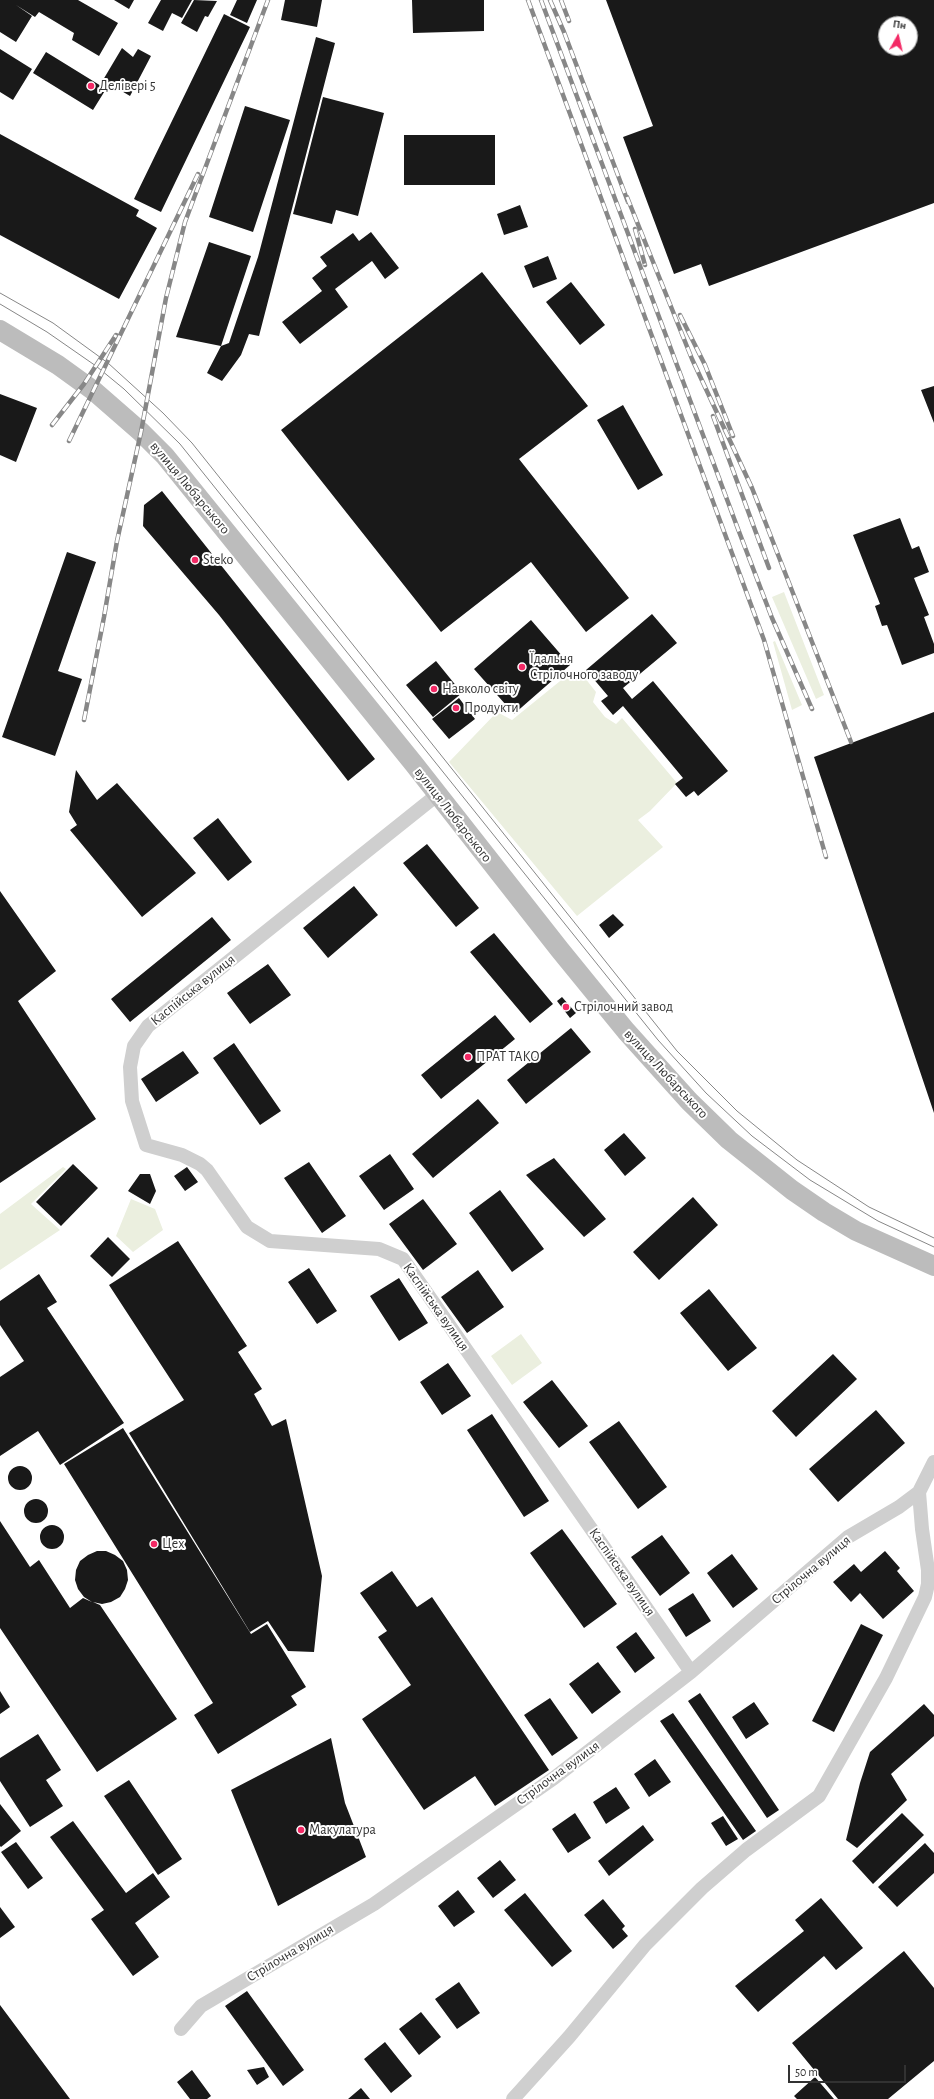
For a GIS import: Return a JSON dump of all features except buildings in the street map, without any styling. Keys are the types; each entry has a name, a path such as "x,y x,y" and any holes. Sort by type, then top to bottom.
{"main road":[{"name":"вулиця Любарського","path":"0,330 58,365 94,391 141,432 165,456 626,1031 689,1101 729,1140 792,1190 824,1212 856,1231 934,1266"}],"street":[{"name":"Каспійська вулиця","path":"438,795 148,1026 134,1046 130,1067 132,1101 146,1145 182,1155 200,1164 207,1170 247,1227 270,1241 379,1249 403,1259 691,1672"},
{"name":"Стрілочна вулиця","path":"181,2029 201,2006 374,1904 554,1778 691,1672 848,1537 899,1507 919,1492 934,1462"},
{"path":"513,2099 570,2037 645,1945 702,1888 746,1850 819,1796 886,1678 925,1596 928,1584 928,1570 922,1530 919,1492"}],"green space":[{"path":"784,592 824,695 816,699 772,597"},
{"path":"775,641 802,705 792,710 773,642"},
{"path":"570,673 581,673 596,692 593,702 605,717 616,724 622,718 677,783 650,811 638,820 663,847 577,916 449,762 497,712 512,720"},
{"path":"63,1167 66,1169 31,1204 60,1230 0,1270 0,1214"},
{"path":"131,1199 155,1209 163,1230 133,1252 116,1236"},
{"path":"521,1334 542,1363 512,1385 491,1356"}],"tram line":[{"path":"0,293 53,323 108,363 163,413 192,443 677,1051 737,1111 797,1160 869,1207 934,1238"},
{"path":"0,304 47,332 96,366 124,389 180,444 658,1040 706,1093 752,1136 810,1180 878,1221 934,1247"}],"railway":[{"path":"84,720 117,541 141,432 166,298 185,222 268,0"},
{"path":"528,0 764,640 826,857"},
{"path":"541,0 772,618 812,709"},
{"path":"550,0 564,32 628,202"},
{"path":"561,0 569,21"},
{"path":"69,441 198,174"},
{"path":"627,197 692,359 752,488 851,742"},
{"path":"635,229 645,265"},
{"path":"680,315 705,365 733,436"},
{"path":"52,425 84,384 116,335"},
{"path":"713,416 769,568"}],"place":[{"name":"Делівері 5","path":"91,86"},
{"name":"Steko","path":"195,560"},
{"name":"Їдальня Стрілочного заводу","path":"522,667"},
{"name":"Навколо світу","path":"434,689"},
{"name":"Продукти","path":"456,708"},
{"name":"Стрілочний завод","path":"566,1007"},
{"name":"ПРАТ ТАКО","path":"468,1057"},
{"name":"Цех","path":"154,1544"},
{"name":"Макулатура","path":"301,1830"}]}
